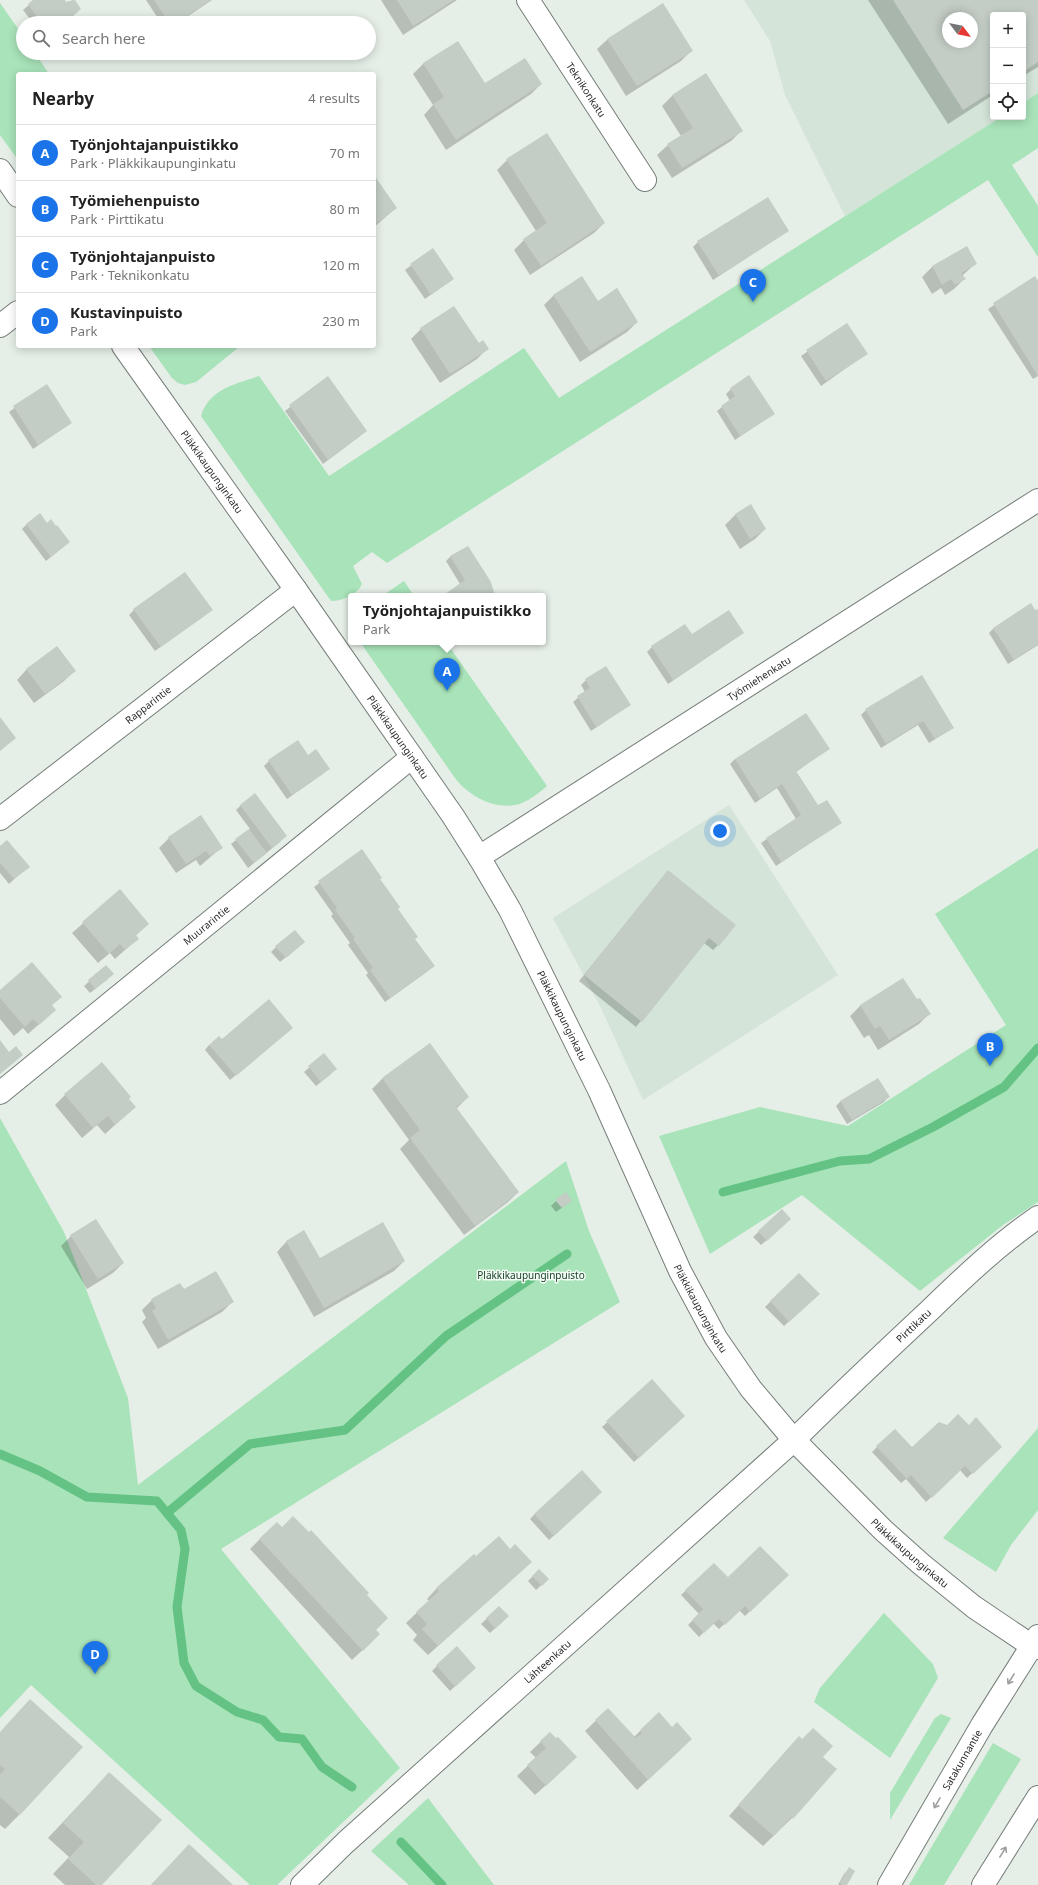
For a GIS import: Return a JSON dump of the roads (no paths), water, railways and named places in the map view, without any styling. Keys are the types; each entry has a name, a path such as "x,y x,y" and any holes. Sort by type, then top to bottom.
{"street":[{"name":"Teknikonkatu","path":"528,0 645,180"},
{"path":"0,170 16,193"},
{"path":"0,326 16,314"},
{"name":"Pläkkikaupunginkatu","path":"124,348 296,590 412,757 479,857 510,910 599,1090 680,1271 716,1338 751,1389 794,1440 883,1530 974,1607 1036,1646"},
{"name":"Työmiehenkatu","path":"479,857 1038,500"},
{"name":"Rapparintie","path":"0,819 296,590"},
{"name":"Muurarintie","path":"0,1094 412,757"},
{"name":"Pirttikatu","path":"794,1440 855,1380 975,1268 1021,1229 1038,1217"},
{"name":"Lähteenkatu","path":"302,1885 346,1842 794,1440"},
{"name":"Satakunnantie","path":"889,1885 982,1725 1036,1646"},
{"path":"983,1885 1038,1797"}],"waterway":[{"path":"723,1192 840,1161 869,1159 933,1127 1004,1087 1038,1048"},
{"path":"167,1513 250,1444 345,1430 446,1336 567,1254"},
{"path":"0,1454 40,1471 87,1497 157,1501 181,1530 185,1549 177,1607 184,1663 196,1686 237,1712 263,1720 279,1737 302,1739 322,1767 352,1787"},
{"path":"401,1842 442,1885"}],"place":[{"name":"Työnjohtajanpuisto","path":"753,302"},
{"name":"Työnjohtajanpuistikko","path":"447,691"},
{"name":"Työmiehenpuisto","path":"990,1066"},
{"name":"Kustavinpuisto","path":"95,1674"}],"park label":[{"name":"Pläkkikaupunginpuisto","path":"531,1275"}]}
